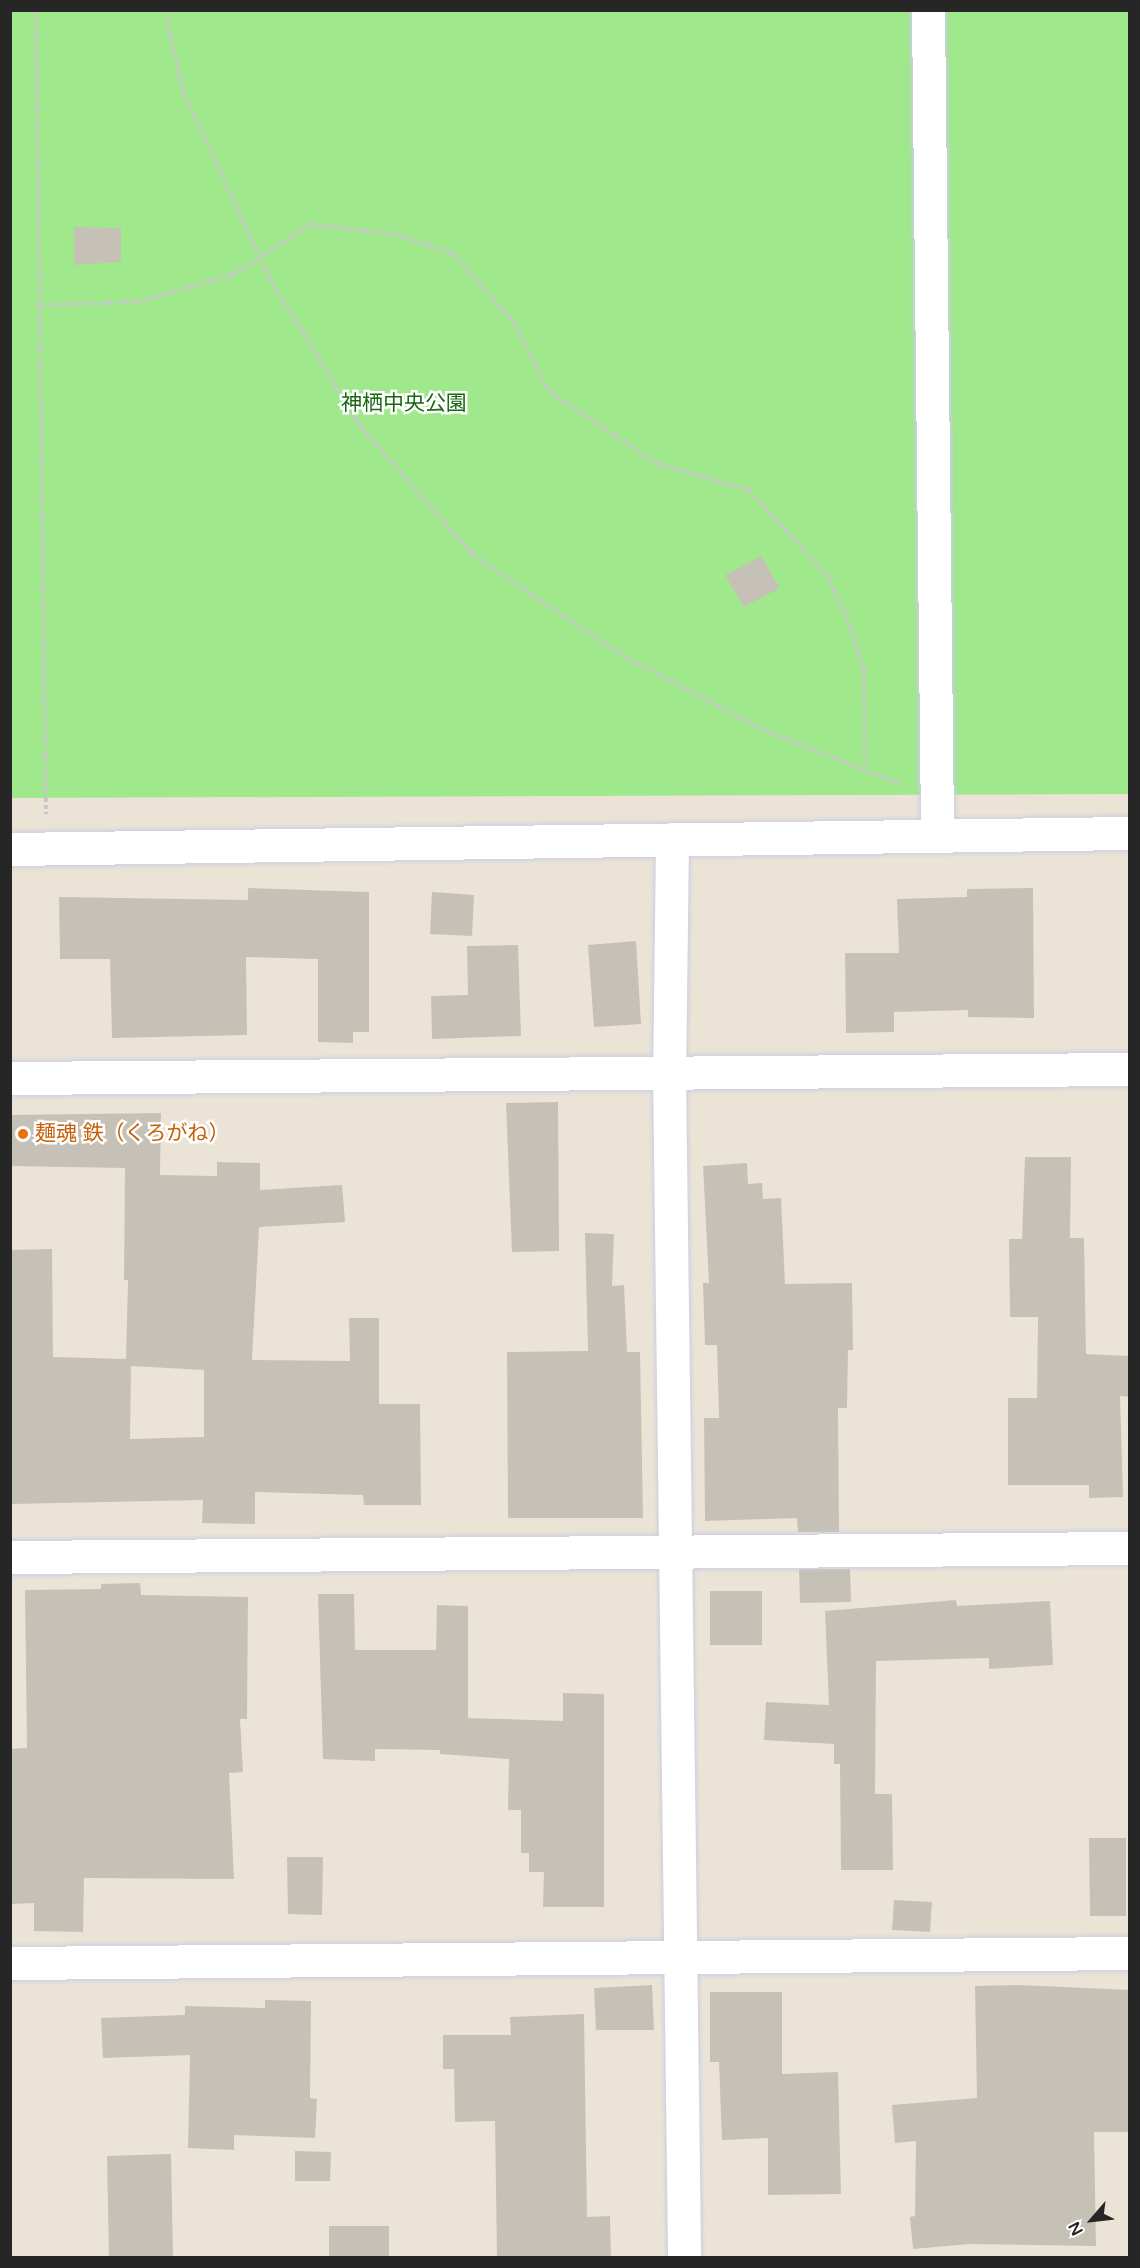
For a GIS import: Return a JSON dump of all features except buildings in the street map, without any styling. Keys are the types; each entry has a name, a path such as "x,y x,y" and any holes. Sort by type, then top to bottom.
{"street":[{"path":"928,10 937,835"},
{"path":"10,849 672,838 1130,834"},
{"path":"672,838 669,1073 678,1958 684,2258"},
{"path":"10,1078 1130,1069"},
{"path":"10,1557 1130,1548"},
{"path":"10,1963 1130,1953"}],"path":[{"path":"36,10 46,814"},
{"path":"165,10 183,91 260,257 361,427 473,555 623,656 762,729 865,768 899,784"},
{"path":"40,305 136,302 232,275 311,224 399,235 454,254 515,324 549,392 658,464 749,490 826,574 847,617 864,671 865,768"}],"green space":[{"name":"神栖中央公園","path":"10,11 1129,11 1129,794 11,798"}],"place":[{"name":"麺魂 鉄（くろがね）","path":"23,1134"}]}
